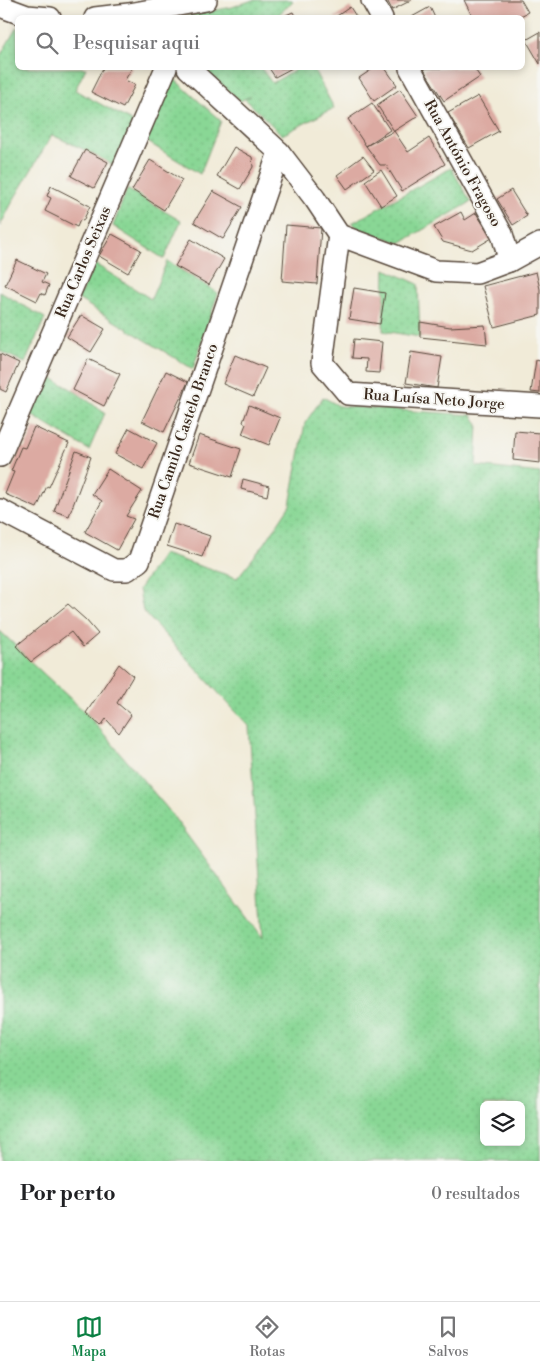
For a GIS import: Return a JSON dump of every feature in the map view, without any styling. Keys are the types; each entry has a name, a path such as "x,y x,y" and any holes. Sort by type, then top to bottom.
{"street":[{"path":"136,15 206,0"},
{"path":"372,0 380,15"},
{"path":"0,6 25,15"},
{"name":"Rua Carlos Seixas","path":"0,456 165,70"},
{"path":"190,70 278,152 315,199 339,235 436,271 477,273 509,261 540,244"},
{"name":"Rua António Fragoso","path":"411,70 502,234 509,261"},
{"name":"Rua Camilo Castelo Branco","path":"0,510 114,570 127,570 139,561 278,152"},
{"name":"Rua Luísa Neto Jorge","path":"339,235 322,363 348,394 540,406"}],"green space":[{"path":"253,0 293,1 278,15 192,15 232,7"},
{"path":"15,30 15,70 85,70 75,90 133,122 113,165 52,135 0,226 0,56"},
{"path":"205,70 262,70 272,83 295,70 314,70 334,108 282,135 245,99 251,96 240,101"},
{"path":"173,78 221,121 200,174 146,141"},
{"path":"451,168 471,202 400,243 358,228 352,223"},
{"path":"127,189 181,221 164,259 113,226"},
{"path":"167,261 218,293 193,369 78,299 95,264 151,299"},
{"path":"385,269 418,284 420,337 383,331"},
{"path":"0,292 45,318 25,363 0,351"},
{"path":"46,375 73,390 105,413 89,450 28,413"},
{"path":"323,397 339,406 472,415 478,424 476,466 540,473 540,1161 0,1161 0,631 86,713 167,808 263,938 249,726 143,611 139,589 163,554 237,578 265,543 290,505 305,423"}],"building":[{"path":"387,0 412,0 392,10"},
{"path":"464,0 521,0 528,12 522,15 472,15"},
{"path":"350,7 355,15 338,15"},
{"path":"430,7 434,15 415,15"},
{"path":"540,32 540,64 526,40"},
{"path":"102,70 131,70 125,80 135,85 123,108 91,92"},
{"path":"270,70 288,70 275,77"},
{"path":"371,70 386,70 397,85 374,101 359,78"},
{"path":"424,70 475,70 480,77 444,101"},
{"path":"400,89 418,116 394,131 377,105"},
{"path":"478,96 499,131 469,148 448,113"},
{"path":"372,103 390,130 366,146 348,119"},
{"path":"394,131 408,152 429,138 445,164 402,191 386,165 380,165 366,146"},
{"path":"234,147 252,157 253,167 240,189 217,176"},
{"path":"85,150 108,162 94,188 71,176"},
{"path":"363,156 374,170 347,189 337,175"},
{"path":"150,160 182,180 164,210 132,190"},
{"path":"381,170 397,196 381,206 365,181"},
{"path":"51,186 90,206 83,221 80,220 77,227 45,211 51,198 47,196"},
{"path":"511,190 527,216 513,225 497,199"},
{"path":"213,191 242,207 223,239 194,222"},
{"path":"461,212 465,220 476,213 492,238 472,250 443,242 434,227"},
{"path":"286,225 321,228 317,284 282,281"},
{"path":"112,234 141,250 128,273 99,256"},
{"path":"191,239 224,259 209,285 175,266"},
{"path":"17,260 46,274 42,282 49,285 45,295 41,293 37,301 5,285"},
{"path":"536,272 540,289 540,315 494,327 483,286"},
{"path":"354,288 385,293 380,324 349,319"},
{"path":"81,315 105,329 91,352 67,337"},
{"path":"420,322 450,327 485,325 487,344 420,337"},
{"path":"354,339 382,342 379,373 366,372 367,359 352,358"},
{"path":"411,352 442,357 437,388 406,383"},
{"path":"0,354 19,363 6,392 0,389"},
{"path":"235,355 266,368 253,397 223,384"},
{"path":"88,359 120,374 104,406 73,390"},
{"path":"536,360 540,361 540,393 531,392"},
{"path":"166,371 188,382 164,432 142,421"},
{"path":"249,405 280,418 269,445 242,434 246,424 243,422"},
{"path":"34,427 69,443 37,508 5,494 14,472 11,471 21,447 25,448"},
{"path":"129,428 157,443 143,469 115,454"},
{"path":"515,431 540,433 540,463 513,460"},
{"path":"199,435 241,449 232,477 189,463"},
{"path":"76,451 91,457 69,516 54,511"},
{"path":"108,469 142,491 126,516 134,519 117,550 85,532 102,501 92,494"},
{"path":"243,479 269,486 267,496 241,489"},
{"path":"174,524 210,536 202,557 167,546"},
{"path":"68,604 98,634 83,647 71,632 31,662 16,646"},
{"path":"119,664 133,676 117,703 131,715 119,733 106,719 101,726 86,713"}]}
